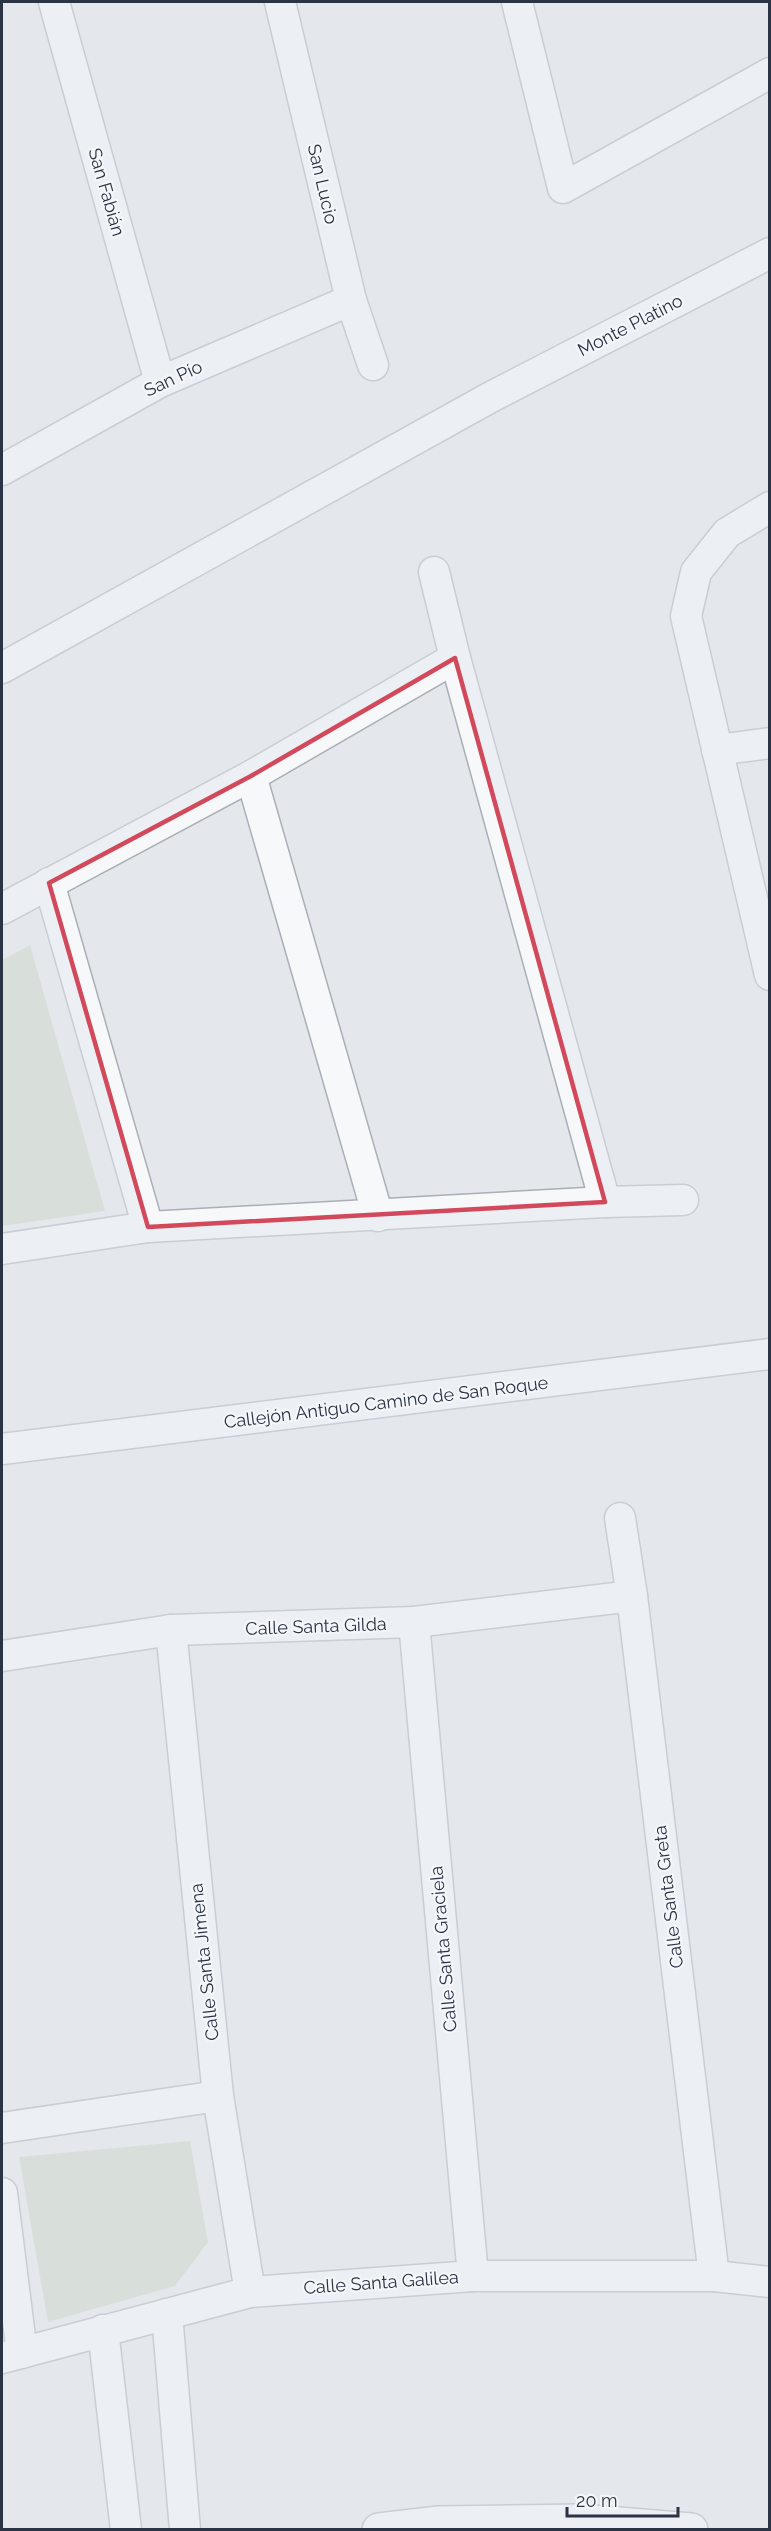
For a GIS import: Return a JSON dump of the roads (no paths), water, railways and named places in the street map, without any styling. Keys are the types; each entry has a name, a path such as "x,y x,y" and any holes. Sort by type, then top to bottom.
{"street":[{"name":"San Fabián","path":"54,2 160,382"},
{"name":"San Lucio","path":"280,2 351,300 373,365"},
{"path":"517,2 563,188 770,73"},
{"name":"Monte Platino","path":"2,668 491,397 770,254"},
{"name":"San Pío","path":"2,470 160,382 351,300"},
{"path":"769,971 686,616 696,572 727,533 770,507"},
{"path":"434,572 455,658 605,1202"},
{"path":"2,909 251,776 455,658"},
{"path":"717,750 770,743"},
{"path":"251,776 378,1216"},
{"path":"49,883 148,1227"},
{"path":"2,1249 148,1227 605,1202 682,1200"},
{"name":"Callejón Antiguo Camino de San Roque","path":"2,1449 770,1354"},
{"name":"Calle Santa Greta","path":"620,1518 632,1596 714,2276"},
{"name":"Calle Santa Gilda","path":"2,1656 171,1630 414,1622 632,1596"},
{"name":"Calle Santa Graciela","path":"414,1622 473,2276"},
{"name":"Calle Santa Jimena","path":"171,1630 218,2096 250,2292"},
{"path":"2,2128 218,2096"},
{"path":"2,2193 12,2356"},
{"name":"Calle Santa Galilea","path":"12,2356 250,2292 473,2276 714,2276 770,2282"},
{"path":"167,2314 185,2529"},
{"path":"104,2330 126,2529"},
{"path":"379,2529 439,2523 582,2521 691,2529"}]}
